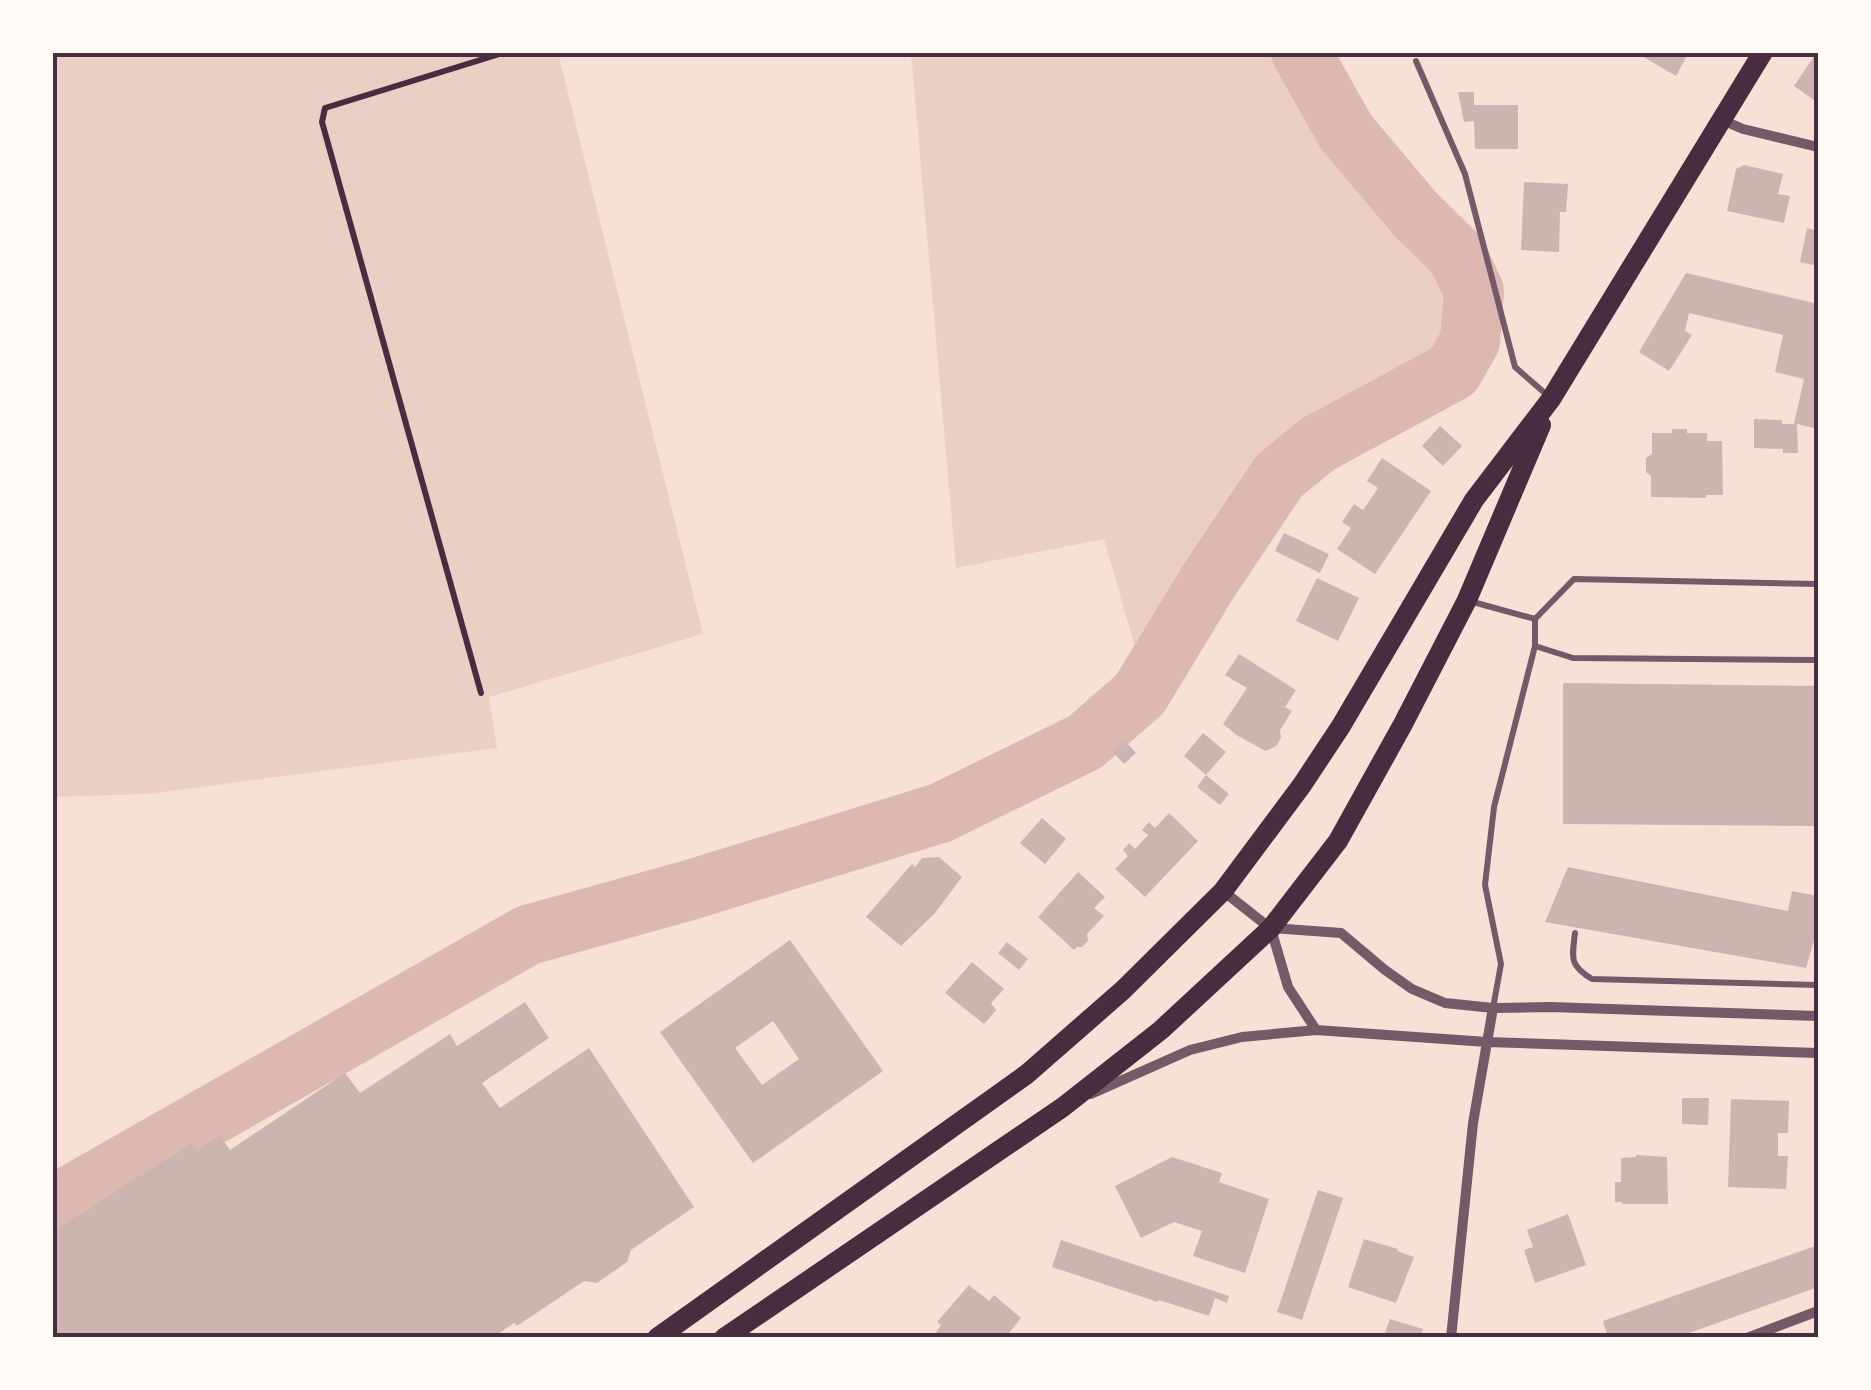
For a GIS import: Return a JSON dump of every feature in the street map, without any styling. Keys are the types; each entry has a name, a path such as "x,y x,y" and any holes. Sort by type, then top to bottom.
{"main road":[{"path":"657,1338 1027,1074 1124,990 1223,891 1342,726 1474,500 1551,399 1763,52"},
{"path":"724,1338 1063,1106 1161,1030 1270,928 1338,841 1403,724 1467,600 1551,399"}],"street":[{"path":"1721,120 1742,129 1818,147"},
{"path":"1223,891 1270,928 1341,933 1385,970 1445,1004 1818,1016"},
{"path":"1270,928 1288,987 1316,1030"},
{"path":"1451,1338 1473,1123 1493,1008"},
{"path":"1063,1106 1190,1050 1242,1037 1316,1030 1487,1042 1818,1053"},
{"path":"1747,1338 1818,1311"}],"lane":[{"path":"1416,61 1466,174 1515,367 1551,399"},
{"path":"1493,1008 1501,964 1485,885 1487,865 1494,807 1535,646 1535,619 1574,579 1818,584"},
{"path":"1467,600 1535,619"},
{"path":"1535,646 1573,658 1818,660"},
{"path":"1575,933 1572,960 1579,971 1592,979 1818,985"}],"path":[{"path":"481,694 322,122 325,108 506,52"}],"shaded area":[{"path":"52,53 558,53 703,634 489,697 497,748 148,794 53,797"},
{"path":"911,53 1287,53 1338,139 1450,289 1441,362 1268,461 1144,679 1104,539 956,568"}],"building":[{"path":"1635,52 1689,52 1676,76"},
{"path":"1818,52 1818,103 1794,86"},
{"path":"1458,92 1474,92 1474,105 1518,105 1518,149 1475,149 1474,121 1464,122"},
{"path":"1744,165 1783,174 1778,194 1790,196 1784,223 1727,211 1736,169"},
{"path":"1524,182 1568,184 1566,212 1560,212 1559,252 1521,250"},
{"path":"1807,228 1818,231 1818,266 1800,262"},
{"path":"1686,273 1818,304 1818,429 1797,424 1798,453 1754,448 1754,419 1794,424 1804,379 1775,372 1783,335 1689,313 1685,331 1692,335 1669,371 1639,352"},
{"path":"1440,426 1462,446 1443,466 1422,446"},
{"path":"1672,429 1707,433 1707,441 1722,441 1723,495 1651,497 1646,458 1652,454 1652,433 1672,433"},
{"path":"1382,458 1431,491 1375,574 1337,549 1351,528 1342,522 1354,504 1363,510 1378,488 1367,481"},
{"path":"1284,533 1329,554 1320,573 1275,551"},
{"path":"1317,578 1359,598 1338,641 1296,621"},
{"path":"1239,654 1296,690 1285,707 1292,711 1280,730 1281,738 1266,751 1223,724 1247,688 1225,675"},
{"path":"1563,683 1818,686 1818,826 1563,824"},
{"path":"1203,733 1226,752 1206,775 1184,756"},
{"path":"1125,741 1136,753 1124,764 1113,752"},
{"path":"1206,775 1229,794 1220,805 1197,787"},
{"path":"1169,813 1198,841 1145,897 1115,869 1128,856 1123,850 1129,843 1135,849 1148,835 1142,830 1149,822 1155,828"},
{"path":"1042,818 1066,839 1045,864 1020,843"},
{"path":"939,857 962,877 935,913 901,946 866,917 912,864 915,867 922,858"},
{"path":"1568,867 1788,911 1792,891 1818,896 1818,930 1806,968 1545,922"},
{"path":"1078,872 1105,897 1094,908 1104,916 1087,934 1088,941 1074,950 1038,917"},
{"path":"790,940 883,1071 753,1163 660,1032","holes":["773,1021 799,1059 762,1085 735,1048"]},
{"path":"1007,942 1028,959 1019,970 998,953"},
{"path":"972,962 1004,989 991,1003 996,1010 984,1024 945,993"},
{"path":"525,1002 549,1038 482,1083 500,1108 589,1048 694,1207 631,1250 627,1262 597,1283 584,1281 492,1338 52,1338 52,1219 58,1228 192,1143 198,1151 220,1135 230,1150 345,1073 360,1093 450,1034 457,1046"},
{"path":"1682,1098 1709,1098 1708,1125 1682,1124"},
{"path":"1731,1099 1789,1101 1788,1133 1778,1133 1778,1156 1788,1156 1786,1189 1728,1187"},
{"path":"1172,1157 1222,1173 1219,1182 1269,1199 1245,1273 1193,1256 1202,1231 1174,1222 1141,1238 1115,1186"},
{"path":"1667,1157 1668,1204 1615,1202 1615,1182 1621,1182 1621,1158"},
{"path":"1318,1190 1343,1198 1302,1320 1277,1312"},
{"path":"1568,1214 1586,1265 1535,1283 1524,1250 1533,1247 1527,1230"},
{"path":"1364,1239 1414,1257 1396,1303 1348,1287"},
{"path":"1061,1240 1229,1296 1227,1303 1215,1298 1209,1316 1052,1267"},
{"path":"1818,1245 1818,1287 1675,1338 1608,1338 1603,1321"},
{"path":"969,1285 989,1301 994,1295 1021,1318 1005,1338 939,1338 935,1334 941,1325 937,1322"},
{"path":"1390,1319 1423,1329 1419,1338 1383,1338"}],"waterway":[{"path":"52,1206 528,935 940,813 1085,742 1140,694 1279,476 1318,444 1453,371 1470,341 1474,291 1457,255 1416,215 1346,132 1301,52"}]}
